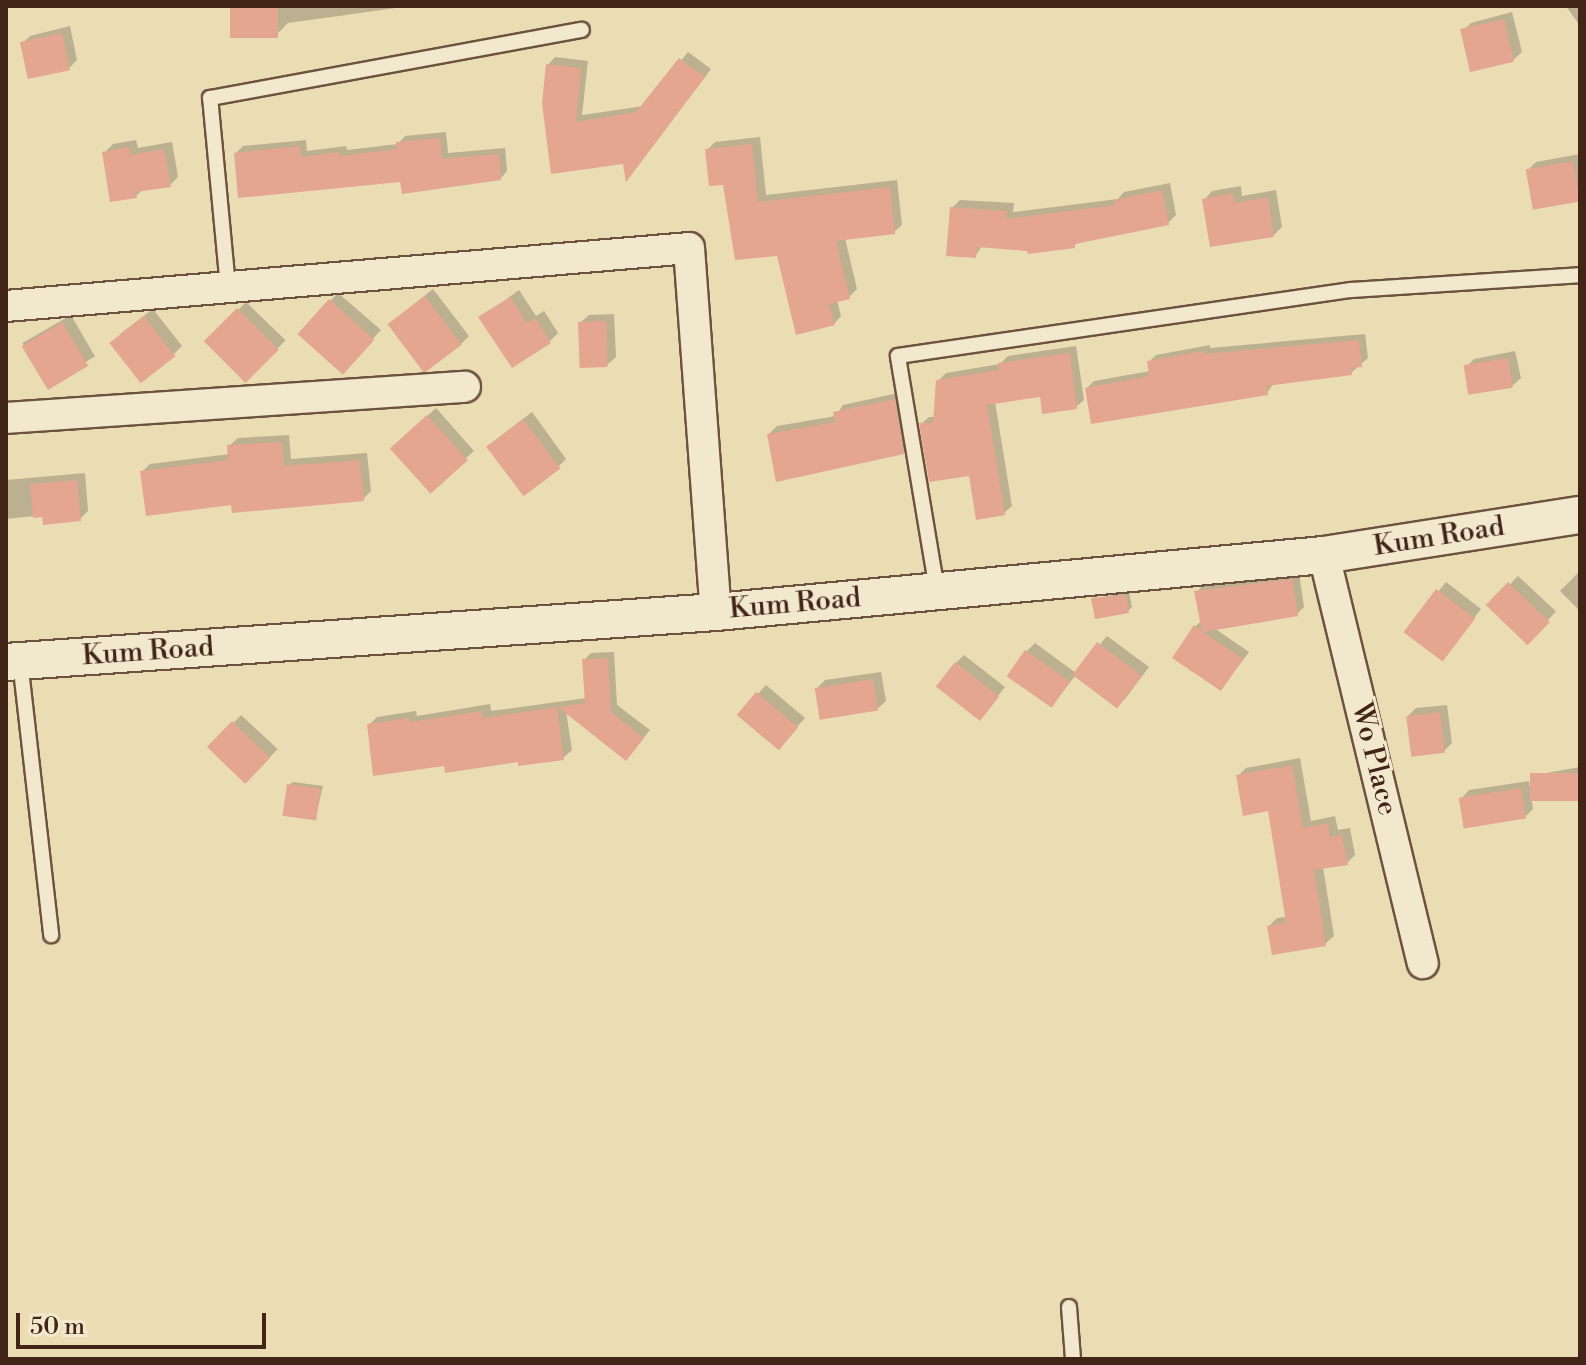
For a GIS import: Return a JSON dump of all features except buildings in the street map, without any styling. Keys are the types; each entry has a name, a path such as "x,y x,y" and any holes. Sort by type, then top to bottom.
{"street":[{"path":"6,306 689,248 716,612"},
{"path":"6,418 465,387"},
{"name":"Kum Road","path":"13,661 716,612 1324,555 1580,515"},
{"name":"Wo Place","path":"1324,555 1423,963"}],"lane":[{"path":"228,287 210,98 582,30"},
{"path":"937,591 898,356 1351,290 1580,275"},
{"path":"13,661 51,935"},
{"path":"1069,1307 1073,1359"}]}
